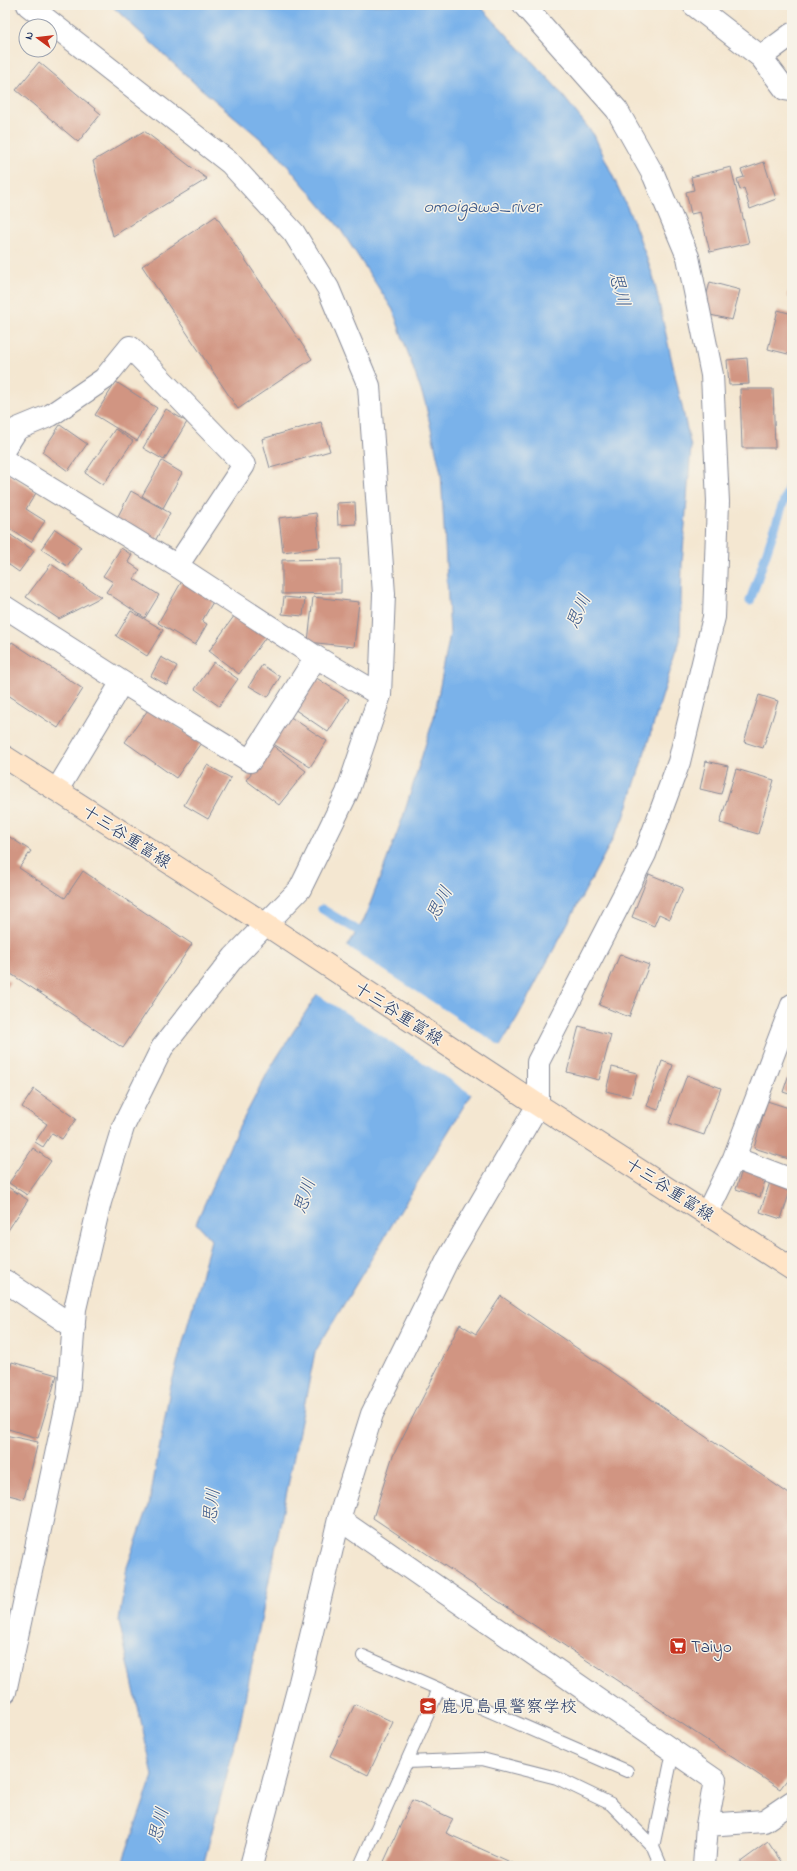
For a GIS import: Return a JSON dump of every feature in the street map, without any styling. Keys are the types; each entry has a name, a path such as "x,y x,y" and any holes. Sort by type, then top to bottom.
{"main road":[{"name":"十三谷重富線","path":"5,757 265,924 538,1105 707,1212 792,1268"}],"street":[{"path":"5,1692 68,1399 75,1309 100,1202 123,1127 162,1048 234,957 300,888 347,793 380,695 384,594 370,386 328,288 294,233 230,163 28,5"},
{"path":"251,1866 300,1682 339,1519 372,1414 448,1259 538,1105 538,1062 645,854 679,762 714,617 718,502 712,375 688,256 654,176 617,110 524,5"},
{"path":"694,5 761,57 785,89 792,90"},
{"path":"761,57 792,34"},
{"path":"5,448 17,429 51,415 104,379 130,347 244,465 177,566"},
{"path":"5,461 177,566 316,657 380,695"},
{"path":"5,607 122,682 250,761 316,657"},
{"path":"57,790 122,682"},
{"path":"707,1212 734,1158 786,1040 792,1005"},
{"path":"734,1158 792,1180"},
{"path":"5,1281 74,1326"},
{"path":"339,1519 715,1780 707,1825 704,1866"},
{"path":"707,1825 764,1821 792,1802"}],"lane":[{"path":"363,1656 627,1771"},
{"path":"360,1866 439,1689"},
{"path":"653,1847 673,1752"},
{"path":"407,1762 482,1759 557,1778 612,1804 653,1847 661,1866"}],"water":[{"name":"omoigawa_river","path":"111,5 479,5 556,87 594,135 633,220 653,276 691,447 682,564 680,640 624,818 517,1018 315,1352 240,1724 203,1866 121,1866 153,1776 119,1621 127,1567 149,1505 170,1389 211,1240 196,1223 235,1135 269,1070 364,920 403,817 434,717 450,634 441,473 425,402 393,310 339,227 275,151 192,81"}],"pier":[{"path":"345,945 502,1047 473,1095 315,993"}],"building":[{"path":"728,5 737,5 730,9"},
{"path":"39,62 101,114 78,142 16,90"},
{"path":"5,89 7,103 5,104"},
{"path":"144,131 207,179 113,236 93,161"},
{"path":"764,162 776,199 750,209 744,188 740,190 737,179 744,177 741,170"},
{"path":"731,167 749,243 710,252 700,212 691,214 686,192 694,190 691,177"},
{"path":"216,216 312,359 238,409 142,266"},
{"path":"792,280 792,297 787,296"},
{"path":"710,282 740,290 732,320 702,313"},
{"path":"778,310 792,314 792,355 768,349"},
{"path":"747,358 749,384 729,385 727,360"},
{"path":"116,382 157,408 137,441 95,415"},
{"path":"740,389 773,389 775,448 742,448"},
{"path":"166,409 187,422 164,460 143,448"},
{"path":"321,422 330,451 270,468 262,439"},
{"path":"60,425 87,444 68,471 42,452"},
{"path":"115,429 133,441 103,485 85,473"},
{"path":"162,461 182,473 163,508 142,496"},
{"path":"5,472 36,493 26,509 45,521 31,542 5,526"},
{"path":"131,491 170,513 155,541 116,520"},
{"path":"355,502 356,524 338,525 337,503"},
{"path":"316,513 320,547 283,552 279,518"},
{"path":"55,529 81,547 67,566 41,549"},
{"path":"5,531 34,551 19,572 5,562"},
{"path":"121,548 132,555 128,562 140,570 134,579 159,595 145,618 106,592 113,582 103,576"},
{"path":"341,559 341,593 282,594 282,560"},
{"path":"51,564 101,597 59,619 26,597"},
{"path":"182,581 214,600 202,621 207,624 195,645 158,623"},
{"path":"284,597 305,599 303,616 282,614"},
{"path":"313,597 359,602 354,647 308,642"},
{"path":"131,611 163,630 147,656 116,636"},
{"path":"237,612 268,634 239,674 209,651"},
{"path":"12,642 83,689 58,728 5,693 5,652"},
{"path":"161,657 177,666 167,685 151,676"},
{"path":"214,662 238,679 219,706 195,689"},
{"path":"262,665 280,677 268,697 249,686"},
{"path":"315,677 349,699 328,732 294,709"},
{"path":"759,695 778,701 763,748 744,742"},
{"path":"150,707 201,743 176,778 125,742"},
{"path":"289,716 327,741 310,767 272,743"},
{"path":"272,745 306,771 279,805 246,780"},
{"path":"706,761 728,766 721,794 700,789"},
{"path":"207,765 231,778 208,819 184,805"},
{"path":"736,769 774,780 758,834 720,823"},
{"path":"5,834 31,851 19,868 65,898 83,871 192,944 123,1048 5,970"},
{"path":"649,874 683,888 670,919 659,914 654,926 632,917"},
{"path":"620,954 649,965 629,1017 599,1005"},
{"path":"5,979 10,982 5,990"},
{"path":"579,1026 611,1035 599,1080 567,1072"},
{"path":"662,1061 673,1065 658,1110 647,1106"},
{"path":"792,1065 792,1095 783,1092"},
{"path":"612,1067 637,1073 631,1097 606,1091"},
{"path":"687,1075 721,1088 704,1135 669,1123"},
{"path":"34,1089 76,1119 62,1139 52,1133 43,1147 35,1142 47,1124 22,1107"},
{"path":"767,1101 792,1109 792,1160 754,1148"},
{"path":"33,1148 51,1161 27,1195 9,1183"},
{"path":"743,1167 767,1175 760,1197 736,1189"},
{"path":"772,1176 792,1185 781,1219 760,1212"},
{"path":"5,1185 28,1200 5,1235"},
{"name":"Taiyo","path":"501,1296 792,1496 792,1773 780,1789 373,1518 392,1458 460,1324 476,1334"},
{"path":"12,1362 57,1375 38,1438 5,1428 5,1385"},
{"path":"5,1435 38,1442 24,1499 5,1494"},
{"path":"355,1704 393,1722 368,1775 330,1756"},
{"path":"412,1800 453,1819 446,1833 519,1866 382,1866"},
{"path":"768,1842 784,1866 735,1866"}],"waterway":[{"path":"750,601 792,477"},
{"path":"322,909 367,936"}],"place":[{"name":"Taiyo","path":"678,1646"},
{"name":"鹿児島県警察学校","path":"428,1706"}],"water label":[{"name":"思川","path":"620,289"},
{"name":"思川","path":"578,611"},
{"name":"思川","path":"439,903"},
{"name":"思川","path":"304,1196"},
{"name":"思川","path":"211,1506"},
{"name":"思川","path":"158,1825"}]}
